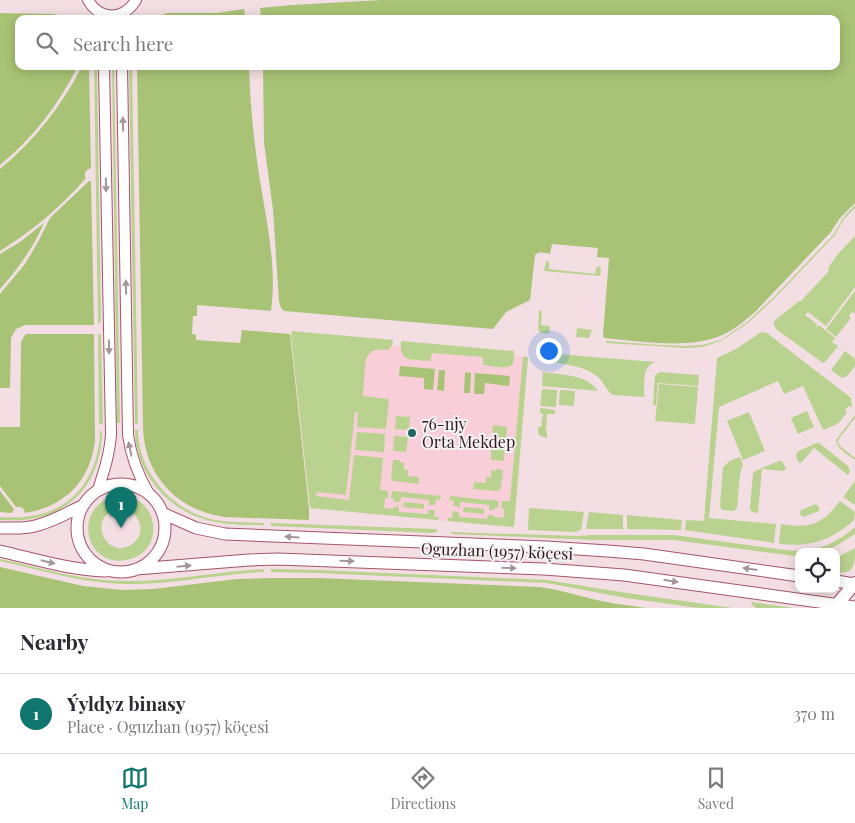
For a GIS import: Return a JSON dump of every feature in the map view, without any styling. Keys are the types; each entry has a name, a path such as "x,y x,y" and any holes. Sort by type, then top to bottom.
{"main road":[{"path":"113,571 92,562 79,543 77,520 82,506 92,494 113,484 136,486 149,494"},
{"name":"Oguzhan (1957) köçesi","path":"149,494 162,512 196,528 225,534 627,552 795,575"},
{"path":"0,528 34,526 53,520 82,506"},
{"path":"136,569 149,562 159,550 165,528 162,512"},
{"name":"Oguzhan (1957) köçesi","path":"0,551 73,568 121,572 136,569 278,559 544,569 640,576 835,606 855,607"},
{"path":"840,582 855,584"},
{"path":"835,606 855,584"}],"street":[{"path":"88,0 98,14"},
{"path":"126,14 136,0"},
{"path":"98,490 107,462 111,434 104,70"},
{"path":"122,70 128,435 133,462 149,494"}],"shaded area":[{"name":"76-njy Orta Mekdep","path":"291,336 528,357 514,527 310,508"}],"green space":[{"path":"382,0 855,0 855,203 840,218 830,233 754,313 731,331 709,340 664,343 604,338 609,258 597,257 598,248 552,244 550,254 540,253 535,255 530,300 506,312 493,329 284,311 279,301 273,210 264,143 263,70 840,70 840,15 261,15 260,8"},
{"path":"244,9 245,15 161,15 168,13 217,13"},
{"path":"0,13 57,15 15,15 15,70 76,70 44,120 12,155 0,165"},
{"path":"80,70 89,70 91,168 85,172 86,178 56,209 35,227 0,251 0,169 36,135 66,95"},
{"path":"94,70 97,70 101,321 98,324"},
{"path":"112,70 114,70 120,423 117,423"},
{"path":"129,70 132,70 138,424 135,424"},
{"path":"137,70 249,70 254,138 272,262 273,295 271,311 197,305 197,316 193,316 192,334 196,335 196,340 240,343 242,330 290,334 309,520 224,517 192,507 178,498 157,475 149,460 143,427"},
{"path":"91,181 94,325 25,325 16,329 11,338 10,387 0,388 0,294 25,264 50,218"},
{"path":"855,205 855,208 844,219 835,235 775,298 748,323 721,341 702,347 686,348 606,343 606,341 686,346 702,345 721,340 747,322 774,297 834,234 843,218"},
{"path":"44,223 25,258 0,289 0,254 20,242"},
{"path":"855,236 855,287 826,326 808,312 805,315 817,324 817,327 819,325 835,338 832,342 838,346 823,363 776,329 773,322 801,301 829,271 828,268 837,255"},
{"path":"546,261 549,262 549,269 595,274 596,268 599,266 601,268 600,276 544,271"},
{"path":"855,291 855,313 852,312 849,316 851,318 836,337 826,329"},
{"path":"539,311 542,311 541,325 550,326 549,334 541,333 538,330"},
{"path":"577,328 592,330 589,338 576,337"},
{"path":"292,331 393,340 392,346 389,349 371,352 366,360 365,370 363,396 389,399 386,429 357,427 358,412 355,412 346,495 317,492 316,496 349,500 354,455 383,458 380,490 388,491 388,498 385,498 384,508 393,509 394,507 399,507 399,512 428,514 428,510 435,510 434,517 439,517 438,520 310,508 291,336"},
{"path":"761,332 767,333 851,398 852,406 845,410 847,412 839,423 823,430 803,386 784,394 778,381 719,407 709,518 776,524 774,543 685,530 686,520 704,521 717,358 736,349"},
{"path":"26,334 94,334 95,440 88,467 74,489 52,505 25,513 22,508 16,507 0,486 0,427 20,427 21,342"},
{"path":"98,334 101,336 103,424 99,424"},
{"path":"401,341 514,351 513,364 508,367 495,367 483,365 483,357 432,353 430,361 412,360 402,354"},
{"path":"845,351 855,359 855,366 847,376 842,378 831,370"},
{"path":"545,353 656,362 651,364 646,371 644,397 613,395 600,379 592,373 572,366 544,361"},
{"path":"523,357 528,357 514,527 447,521 448,518 452,518 453,511 459,512 459,517 487,519 488,515 494,515 494,517 504,518 504,509 501,508 502,501 510,501"},
{"path":"400,366 435,369 433,390 424,389 424,378 399,376"},
{"path":"439,370 445,370 444,391 437,390"},
{"path":"465,372 471,373 470,393 464,393"},
{"path":"543,372 581,378 593,385 598,391 542,386"},
{"path":"660,372 699,375 698,386 658,383 656,405 653,405 655,375"},
{"path":"475,373 510,376 509,386 485,383 484,394 474,394"},
{"path":"659,384 698,387 695,424 655,421"},
{"path":"542,389 557,390 556,407 540,406"},
{"path":"560,390 575,391 574,406 559,405"},
{"path":"540,408 555,410 555,414 547,414 547,438 540,436 538,433 538,427 541,427 543,414 540,413"},
{"path":"807,411 814,427 798,434 791,418"},
{"path":"749,412 765,451 743,460 727,421"},
{"path":"855,415 855,418 838,442 855,460 841,449 836,440"},
{"path":"396,416 410,417 409,430 395,429"},
{"path":"493,425 507,427 506,439 492,438"},
{"path":"135,430 138,430 139,445 150,473 168,496 180,505 193,513 214,520 264,523 264,525 214,522 192,515 179,507 156,487 147,474 136,445"},
{"path":"100,431 102,431 101,447 92,476 74,500 47,515 27,520 0,520 0,517 23,517 47,512 72,498 82,487 95,462 99,447"},
{"path":"357,432 385,434 384,452 355,450"},
{"path":"394,436 408,437 406,452 393,451"},
{"path":"819,443 848,466 850,471 848,475 814,448 799,463 796,457 797,452"},
{"path":"491,445 505,446 504,461 491,460"},
{"path":"740,457 743,465 740,474 737,508 734,511 721,509 723,467 730,461"},
{"path":"393,460 400,460 400,462 404,463 404,469 408,470 408,476 419,477 419,484 393,481 391,478"},
{"path":"779,461 782,461 786,469 783,471 762,469 758,513 752,512 750,507 753,473"},
{"path":"496,469 503,470 500,490 473,489 474,482 486,483 486,477 491,477 491,470 496,471"},
{"path":"855,481 855,505 843,497"},
{"path":"0,491 14,509 12,513 0,512"},
{"path":"392,491 441,496 440,500 436,499 435,505 429,505 429,500 401,497 400,502 394,502 394,499 391,499"},
{"path":"113,496 129,497 141,502 149,512 153,523 153,535 148,546 139,555 126,560 113,560 102,555 94,547 89,537 88,525 92,513 100,503","holes":["116,509 131,512 137,518 140,528 138,538 131,545 122,548 114,547 108,542 103,536 101,528 107,514"]},
{"path":"450,496 499,501 498,508 489,510 489,505 460,502 460,507 453,506 454,501 449,500"},
{"path":"840,501 855,512 854,520 837,533 820,541 810,543 779,544 781,524 800,526 815,523 828,515"},
{"path":"404,502 424,504 424,509 403,507"},
{"path":"816,504 819,507 819,511 803,517 800,514 801,510"},
{"path":"464,507 484,509 484,514 463,512"},
{"path":"529,508 584,512 581,530 575,532 528,530"},
{"path":"589,512 623,515 623,529 586,529"},
{"path":"627,515 682,520 681,530 627,529"},
{"path":"271,523 436,529 438,531 434,533 271,526"},
{"path":"855,527 855,534 836,546 818,548 831,543"},
{"path":"449,532 579,536 674,535 795,551 795,556 674,540 593,540 453,534"},
{"path":"855,548 853,567 847,572 840,572 840,556"},
{"path":"0,559 93,579 109,580 156,580 264,569 264,572 159,583 123,584 76,579 0,561"},
{"path":"0,567 83,586 123,590 153,589 237,579 318,578 539,587 608,602 647,608 0,608"},
{"path":"271,569 547,580 733,608 699,608 626,598 547,583 271,572"},
{"path":"752,602 794,608 756,608 751,604"}],"place":[{"name":"76-njy Orta Mekdep","path":"412,433"},
{"name":"Ýyldyz binasy","path":"121,528"}]}
